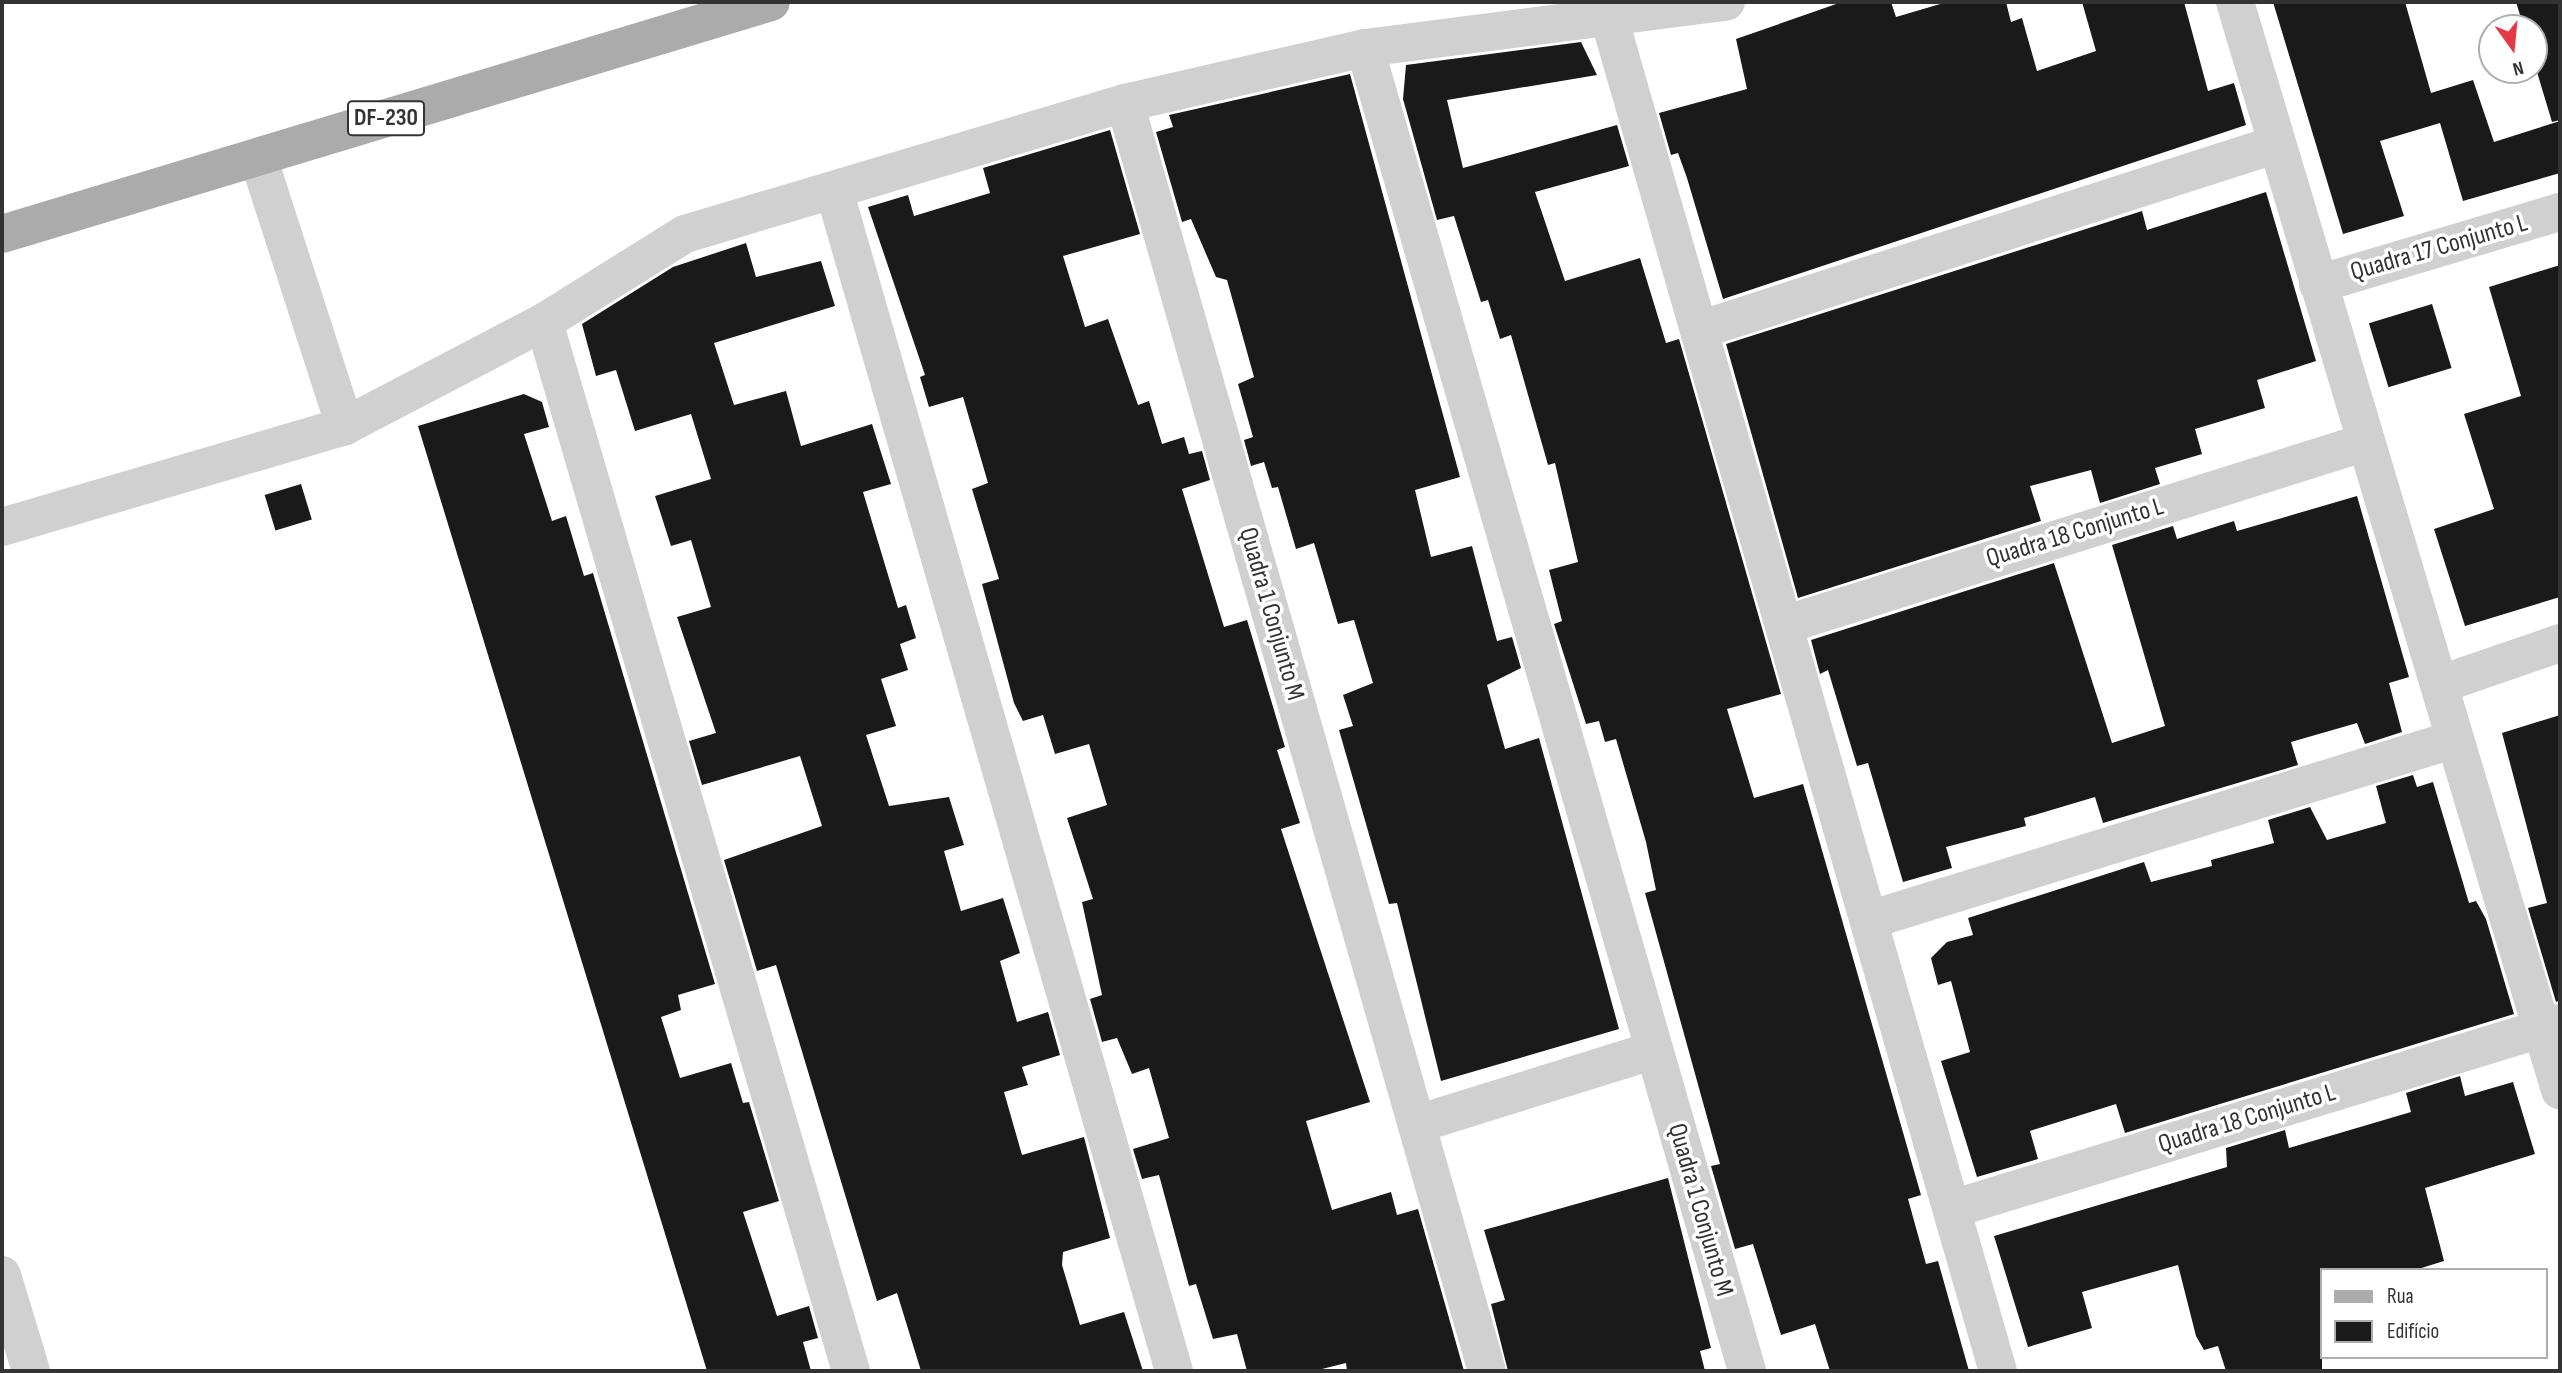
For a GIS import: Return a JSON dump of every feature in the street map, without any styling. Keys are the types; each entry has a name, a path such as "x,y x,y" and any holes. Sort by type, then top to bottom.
{"main road":[{"name":"DF-230","path":"2,234 771,2"}],"street":[{"path":"2,527 345,426 544,322 685,234 1125,103 1503,15 1608,14 1726,2"},
{"path":"2235,2 2441,684 2455,739 2551,1026 2560,1090"},
{"path":"1608,14 1998,1371"},
{"name":"Quadra 1 Conjunto M","path":"1365,48 1747,1371"},
{"name":"Quadra 1 Conjunto M","path":"1125,103 1487,1371"},
{"path":"1699,330 2277,145"},
{"path":"258,156 345,426"},
{"path":"834,190 1174,1371"},
{"name":"Quadra 17 Conjunto L","path":"2318,284 2560,212"},
{"path":"544,322 851,1371"},
{"name":"Quadra 18 Conjunto L","path":"1784,625 2366,442"},
{"path":"2441,684 2560,643"},
{"path":"1869,920 2455,739"},
{"name":"Quadra 18 Conjunto L","path":"1952,1209 2551,1026"},
{"path":"1416,1124 1654,1050"},
{"path":"2,1279 31,1371"}],"building":[{"path":"1842,2 1891,2 1896,17 1947,2 2006,2 2011,22 2022,18 2037,71 2096,51 2082,2 2184,2 2208,91 2234,83 2246,125 1723,299 1687,178 1678,153 1671,155 1659,113 1747,89 1736,39"},
{"path":"2273,2 2405,2 2431,93 2473,80 2494,142 2560,121 2560,173 2463,201 2440,123 2380,141 2404,216 2343,234"},
{"path":"2516,2 2560,2 2560,120 2552,122 2541,84 2548,84 2548,14 2520,14"},
{"path":"1581,42 1597,75 1447,100 1463,168 1617,125 1629,166 1535,192 1565,281 1640,258 1666,343 1679,339 1781,694 1727,709 1754,798 1803,784 1921,1195 1908,1199 1926,1264 1938,1261 1969,1371 1830,1371 1815,1324 1781,1335 1753,1244 1735,1249 1711,1166 1720,1164 1645,893 1656,890 1646,842 1616,739 1605,742 1599,721 1586,724 1554,624 1562,621 1549,570 1578,562 1555,463 1548,465 1511,335 1500,339 1488,300 1481,302 1454,216 1437,220 1403,99 1406,65"},
{"path":"1350,74 1460,477 1415,490 1431,557 1472,546 1497,641 1512,637 1521,668 1487,685 1505,749 1539,738 1619,1029 1441,1081 1397,903 1389,904 1339,730 1353,726 1343,695 1373,683 1354,620 1338,624 1314,543 1296,549 1278,487 1272,488 1264,462 1251,466 1244,440 1253,437 1238,384 1254,377 1227,280 1216,277 1191,219 1182,222 1156,132 1173,127 1169,115"},
{"path":"1110,130 1140,234 1063,256 1085,327 1108,319 1138,405 1149,401 1162,444 1184,437 1189,454 1202,451 1210,480 1182,489 1224,627 1247,620 1285,747 1277,750 1300,823 1281,829 1370,1102 1306,1121 1332,1210 1391,1192 1397,1215 1418,1209 1464,1371 1347,1371 1346,1363 1314,1371 1247,1371 1237,1334 1213,1339 1196,1284 1189,1286 1159,1175 1142,1179 1133,1149 1169,1138 1149,1068 1132,1074 1117,1038 1102,1042 1090,999 1102,995 1082,902 1093,899 1067,818 1107,805 1089,744 1055,754 1043,715 1023,721 1014,703 982,584 999,579 972,489 988,483 963,397 929,407 920,377 925,375 868,207 908,195 914,216 990,193 983,168"},
{"path":"2266,192 2316,361 2257,380 2265,408 2195,429 2202,454 2155,468 2160,484 2100,503 2091,470 2030,486 2041,521 1798,598 1726,344 2142,211 2147,230"},
{"path":"746,243 756,277 821,261 835,306 714,343 734,405 786,391 801,446 872,424 891,484 863,492 898,608 906,605 916,638 900,644 908,670 881,679 896,726 866,735 889,806 949,797 964,845 944,851 961,911 1003,898 1020,953 1000,961 1017,1022 1048,1012 1060,1055 1022,1067 1028,1085 1004,1092 1022,1155 1084,1137 1110,1238 1063,1252 1062,1265 1080,1325 1124,1312 1143,1371 921,1371 897,1293 877,1301 776,965 757,971 724,860 822,826 800,756 702,785 689,741 716,733 677,617 711,607 691,540 671,546 655,496 711,479 691,414 635,431 616,370 596,376 582,324 673,267"},
{"path":"2560,265 2560,597 2465,626 2434,529 2494,509 2464,414 2521,396 2489,287"},
{"path":"2432,304 2452,368 2388,387 2369,323"},
{"path":"524,394 542,402 549,427 524,434 552,521 566,516 584,576 593,573 715,984 678,995 681,1010 661,1017 680,1078 731,1063 743,1103 749,1102 779,1201 743,1212 777,1316 809,1306 818,1338 803,1342 811,1371 707,1371 418,426"},
{"path":"301,484 312,519 275,530 265,495"},
{"path":"2357,496 2409,677 2389,683 2402,732 2365,744 2357,723 2291,742 2298,765 2103,823 2095,797 2024,818 2026,826 1946,847 1952,868 1903,882 1868,763 1857,766 1828,670 1820,674 1811,640 2054,563 2112,743 2165,726 2112,545 2173,526 2177,539 2234,521 2237,531"},
{"path":"2560,715 2560,1000 2556,1002 2528,908 2547,903 2502,733"},
{"path":"2413,775 2417,787 2433,782 2469,903 2476,901 2486,919 2514,1014 2125,1133 2116,1104 2030,1131 2038,1159 1977,1177 1941,1061 1970,1052 1951,981 1938,985 1931,958 1947,942 1973,935 1968,918 2144,862 2151,882 2212,866 2211,860 2274,843 2268,820 2310,807 2327,840 2386,823 2376,786"},
{"path":"2460,1076 2465,1096 2513,1082 2535,1154 2425,1188 2444,1261 2421,1268 2320,1268 2322,1371 2226,1371 2218,1346 2204,1350 2196,1336 2178,1265 2082,1292 2092,1328 2028,1347 1994,1236 2227,1167 2226,1148 2285,1130 2289,1148 2411,1112 2406,1093"},
{"path":"1668,1178 1711,1348 1700,1351 1705,1371 1508,1371 1491,1304 1505,1300 1484,1230"}]}
